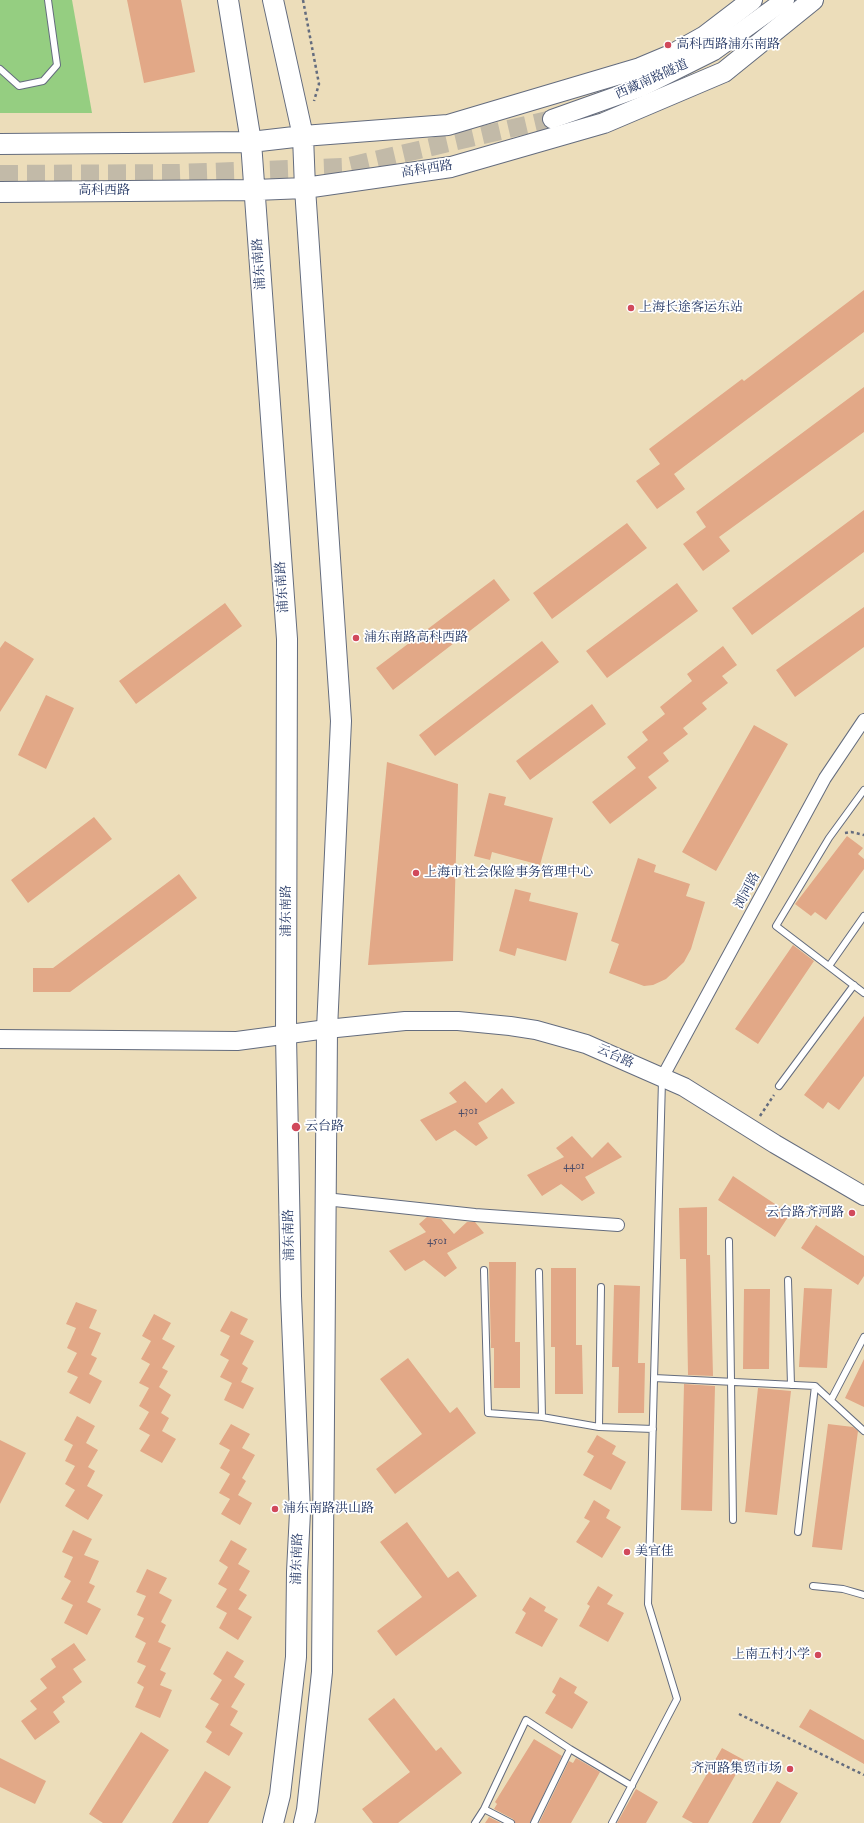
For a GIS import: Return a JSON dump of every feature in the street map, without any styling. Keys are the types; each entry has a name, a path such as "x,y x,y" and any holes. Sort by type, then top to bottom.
{"main road":[{"name":"浦东南路","path":"228,0 251,142 287,638 286,1035 291,1296 300,1512 297,1572 296,1657 280,1795 273,1823"},
{"name":"浦东南路","path":"273,0 303,136 305,188 342,721 327,1029 322,1672 307,1810 304,1823"},
{"path":"0,146 251,142 303,136 448,125 640,68 671,55 705,36 752,0"},
{"name":"高科西路","path":"0,192 255,190 305,188 450,167 604,123 724,72 813,0"}],"street":[{"name":"西藏南路隧道","path":"552,119 642,87 714,51 785,0"},
{"name":"浏河路","path":"662,1078 825,778 864,720"},
{"name":"云台路","path":"0,1039 237,1041 327,1029 405,1021 431,1020 484,1022 536,1030 586,1044 662,1078 684,1086 752,1129 864,1196"},
{"path":"325,1198 475,1215 618,1225"}],"lane":[{"path":"0,69 19,86 43,81 57,65 48,0"},
{"path":"864,790 829,838 776,926 864,993"},
{"path":"829,966 864,916"},
{"path":"779,1086 854,985"},
{"path":"612,1823 677,1700 648,1604 662,1078"},
{"path":"729,1241 733,1520"},
{"path":"484,1270 488,1413 542,1417 599,1427 653,1429"},
{"path":"539,1272 542,1417"},
{"path":"788,1280 791,1385"},
{"path":"599,1427 602,1287"},
{"path":"831,1400 864,1337"},
{"path":"654,1378 815,1386 864,1432"},
{"path":"798,1532 815,1386"},
{"path":"813,1586 843,1589 864,1595"},
{"path":"475,1823 484,1809 526,1720 570,1749 632,1786"},
{"path":"534,1823 570,1749"},
{"path":"484,1809 511,1823"}],"path":[{"path":"303,0 319,84 312,106"},
{"path":"752,1129 779,1086"},
{"path":"740,1714 864,1775"}],"green space":[{"path":"0,0 72,0 92,113 0,113"}],"building":[{"path":"127,0 181,0 195,72 144,83"},
{"path":"864,290 864,332 674,474 685,489 657,509 636,481 660,464 649,449 742,379 744,381"},
{"path":"864,387 864,432 719,537 730,551 703,571 683,544 706,527 696,512"},
{"path":"864,510 864,552 752,635 732,608"},
{"path":"627,523 647,548 552,619 533,593"},
{"path":"494,579 510,600 393,690 376,668"},
{"path":"677,583 698,611 607,678 586,651"},
{"path":"225,603 242,626 136,704 119,681"},
{"path":"864,607 864,647 795,697 776,670"},
{"path":"5,641 34,659 0,712 0,648"},
{"path":"542,641 559,662 435,756 419,735"},
{"path":"723,646 737,665 722,676 728,683 702,703 707,709 683,728 688,734 663,753 669,761 648,777 657,788 610,824 592,802 636,768 627,757 648,740 642,732 665,714 660,707 692,681 687,674"},
{"path":"46,695 74,708 46,769 18,755"},
{"path":"592,704 606,724 530,780 516,761"},
{"path":"754,725 788,744 716,871 682,852"},
{"name":"上海市社会保险事务管理中心","path":"387,762 458,784 453,961 368,965"},
{"path":"489,793 506,797 504,805 553,818 540,865 492,852 490,860 474,856"},
{"path":"94,817 112,839 28,903 11,880"},
{"path":"847,836 863,848 858,854 864,859 864,869 826,920 815,912 811,916 795,904"},
{"path":"638,858 656,865 654,872 690,884 686,896 705,902 691,949 684,962 666,979 653,985 644,986 609,973 619,944 611,941"},
{"path":"179,874 197,898 70,992 33,992 33,968 53,968"},
{"path":"515,889 531,893 529,901 578,913 566,961 517,948 515,956 499,951"},
{"path":"793,945 814,961 758,1044 735,1029"},
{"path":"864,1016 864,1076 839,1110 828,1102 823,1109 804,1095"},
{"path":"465,1081 486,1103 502,1088 515,1103 478,1123 488,1138 476,1146 455,1130 436,1141 420,1120 457,1102 449,1093"},
{"path":"572,1136 592,1158 608,1142 622,1157 585,1177 595,1193 582,1201 561,1184 542,1196 527,1175 564,1157 556,1148"},
{"path":"733,1176 790,1214 775,1237 718,1200"},
{"path":"707,1207 707,1255 710,1255 713,1376 688,1375 686,1259 680,1259 679,1208"},
{"path":"427,1217 441,1219 454,1234 467,1222 475,1222 484,1233 447,1253 457,1268 445,1277 424,1260 405,1271 389,1251 426,1232 419,1224"},
{"path":"816,1225 864,1256 864,1276 858,1285 801,1248"},
{"path":"489,1262 516,1262 515,1342 520,1342 520,1388 494,1388 494,1348 491,1348"},
{"path":"551,1268 576,1268 576,1345 582,1345 583,1394 555,1394 555,1347 551,1347"},
{"path":"614,1285 640,1286 638,1363 645,1363 644,1413 618,1413 619,1367 612,1367"},
{"path":"804,1288 832,1289 827,1368 799,1367"},
{"path":"744,1289 770,1289 769,1369 743,1369"},
{"path":"76,1302 97,1310 89,1328 101,1333 91,1355 97,1358 89,1374 102,1381 90,1404 69,1393 78,1377 67,1372 77,1353 67,1348 76,1328 66,1324"},
{"path":"231,1311 248,1319 240,1334 254,1341 242,1364 248,1368 241,1382 254,1388 243,1409 224,1400 232,1383 220,1377 229,1360 220,1355 230,1336 220,1331"},
{"path":"154,1314 171,1323 162,1339 175,1346 162,1368 168,1371 159,1387 171,1395 161,1413 169,1418 162,1431 176,1439 162,1463 140,1451 150,1435 139,1429 149,1412 139,1406 149,1388 139,1383 150,1364 141,1359 151,1341 142,1336"},
{"path":"408,1358 450,1413 457,1407 476,1433 395,1494 376,1469 422,1434 380,1379"},
{"path":"864,1359 864,1407 845,1398"},
{"path":"684,1384 715,1386 712,1511 681,1510"},
{"path":"758,1388 791,1391 777,1515 745,1512"},
{"path":"77,1416 95,1426 86,1443 98,1450 88,1467 95,1471 87,1486 103,1495 88,1520 65,1506 75,1490 65,1484 75,1466 65,1461 73,1445 64,1440"},
{"path":"231,1424 250,1434 242,1448 255,1455 242,1478 246,1481 238,1495 252,1503 240,1525 221,1514 230,1499 219,1493 230,1474 220,1468 230,1450 219,1444"},
{"path":"828,1424 853,1427 858,1431 842,1550 812,1547"},
{"path":"597,1435 616,1446 612,1454 626,1462 611,1490 583,1475 594,1456 587,1452"},
{"path":"0,1440 26,1453 0,1504"},
{"path":"594,1500 610,1510 606,1518 621,1527 602,1558 576,1542 590,1521 584,1518"},
{"path":"407,1522 448,1578 458,1571 477,1596 396,1656 377,1631 422,1597 380,1542"},
{"path":"73,1530 92,1539 84,1555 99,1561 89,1583 95,1586 87,1602 101,1609 87,1635 64,1623 73,1605 61,1599 71,1581 64,1577 73,1557 62,1552"},
{"path":"231,1540 247,1549 238,1564 250,1571 239,1590 247,1595 238,1609 252,1617 238,1640 219,1628 227,1613 216,1607 227,1589 218,1584 228,1567 219,1561"},
{"path":"147,1569 167,1578 159,1593 172,1600 161,1622 166,1625 158,1642 171,1648 160,1670 166,1673 160,1685 172,1690 160,1718 135,1707 144,1687 137,1683 146,1666 137,1662 146,1643 135,1637 144,1618 137,1615 146,1596 136,1592"},
{"path":"598,1586 613,1595 607,1604 624,1613 608,1642 579,1626 590,1606 587,1604"},
{"path":"530,1597 546,1607 544,1611 558,1619 542,1647 515,1633 526,1613 522,1610"},
{"path":"74,1643 86,1660 73,1669 82,1682 62,1697 65,1702 53,1712 60,1722 35,1740 21,1721 37,1709 30,1701 47,1688 40,1679 56,1667 51,1659"},
{"path":"227,1651 244,1661 234,1677 245,1684 231,1707 238,1711 230,1725 243,1733 229,1756 206,1742 212,1732 205,1727 219,1704 210,1699 222,1680 213,1674"},
{"path":"560,1677 577,1687 574,1693 588,1702 572,1729 545,1713 556,1695 552,1692"},
{"path":"394,1698 436,1751 441,1747 462,1773 398,1823 373,1823 362,1809 410,1772 368,1719"},
{"path":"810,1709 864,1740 864,1764 799,1727"},
{"path":"141,1732 169,1750 122,1823 103,1823 89,1814"},
{"path":"534,1739 562,1756 530,1823 515,1823 513,1819 494,1809 497,1804 495,1802"},
{"path":"722,1748 744,1760 708,1823 693,1823 682,1817"},
{"path":"0,1758 46,1781 35,1804 0,1787"},
{"path":"576,1758 600,1772 571,1823 539,1823 569,1761 573,1763"},
{"path":"205,1771 231,1787 208,1823 172,1823"},
{"path":"777,1781 798,1793 780,1823 752,1823"},
{"path":"636,1789 658,1802 646,1823 617,1823"},
{"path":"489,1817 501,1823 485,1823"}],"tunnel":[{"path":"0,174 178,173 345,167 552,119"}],"place":[{"name":"高科西路浦东南路","path":"668,45"},
{"name":"上海长途客运东站","path":"631,308"},
{"name":"浦东南路高科西路","path":"356,638"},
{"name":"上海市社会保险事务管理中心","path":"416,873"},
{"name":"云台路","path":"296,1127"},
{"name":"云台路齐河路","path":"852,1213"},
{"name":"浦东南路洪山路","path":"275,1509"},
{"name":"美宜佳","path":"627,1552"},
{"name":"上南五村小学","path":"818,1655"},
{"name":"齐河路集贸市场","path":"790,1769"}]}
